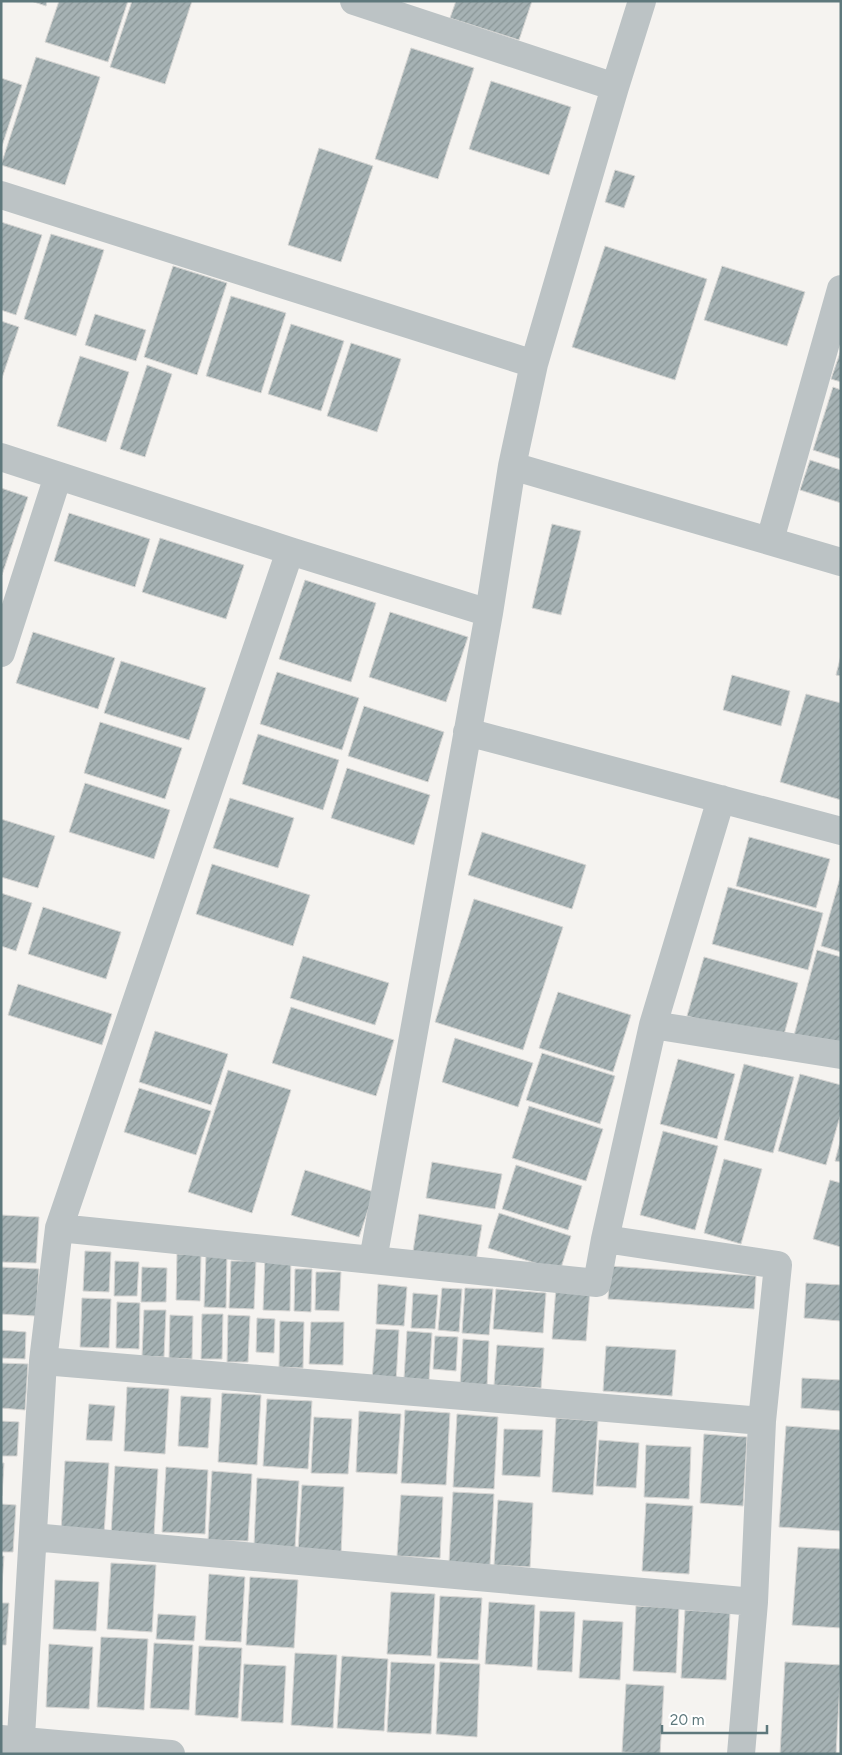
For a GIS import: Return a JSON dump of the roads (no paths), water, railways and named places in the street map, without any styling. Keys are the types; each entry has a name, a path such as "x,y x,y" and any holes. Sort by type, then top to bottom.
{"street":[{"path":"354,1 615,87"},
{"path":"373,1260 489,613 512,466 534,364 642,1"},
{"path":"1,195 534,364"},
{"path":"770,540 841,289"},
{"path":"1,457 290,551 489,613"},
{"path":"512,466 841,562"},
{"path":"1,653 58,476"},
{"path":"171,1754 14,1745 33,1537 43,1360 59,1228 290,551"},
{"path":"467,732 841,831"},
{"path":"59,1228 597,1283 605,1239 653,1025 721,799"},
{"path":"653,1025 841,1054"},
{"path":"605,1239 778,1265 762,1421 754,1602 740,1754"},
{"path":"43,1360 762,1421"},
{"path":"33,1537 754,1602"}]}
